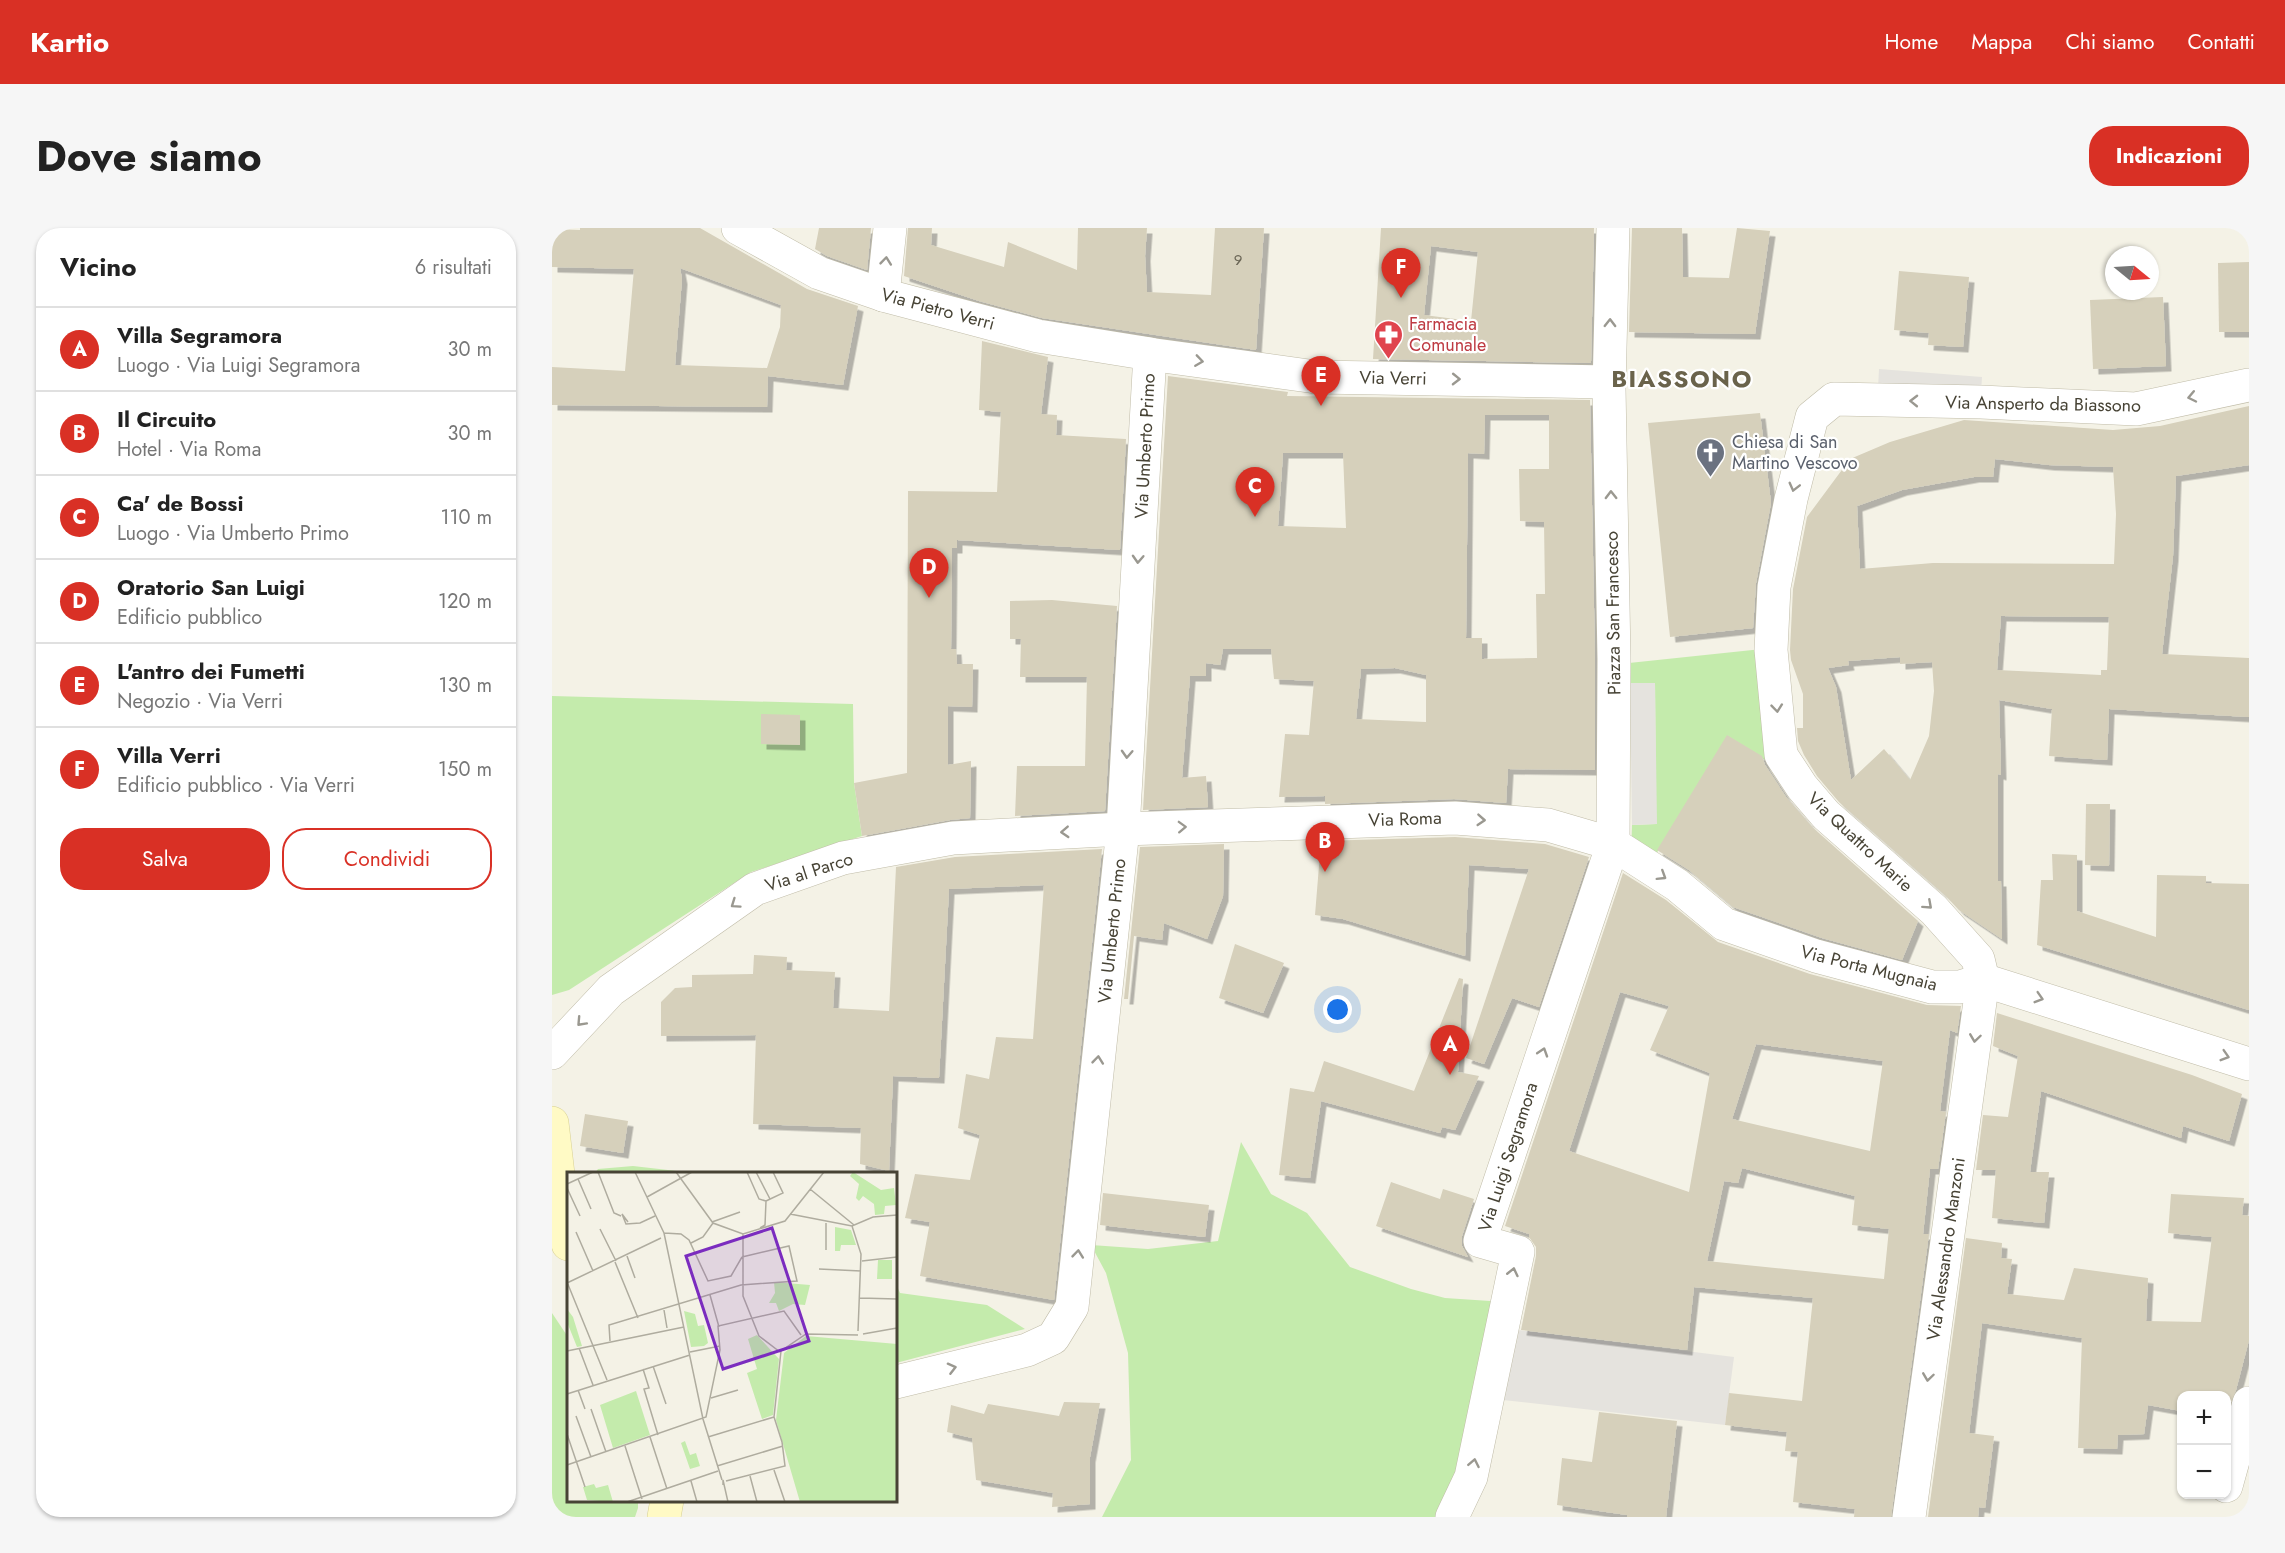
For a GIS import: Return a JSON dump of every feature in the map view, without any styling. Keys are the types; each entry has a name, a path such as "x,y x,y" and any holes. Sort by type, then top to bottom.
{"street":[{"name":"Via Pietro Verri","path":"738,228 819,273 883,295 1038,336 1146,353"},
{"path":"883,295 890,228"},
{"name":"Piazza San Francesco","path":"1613,228 1609,382 1614,659 1613,844"},
{"name":"Via Verri","path":"1146,353 1316,377 1609,382"},
{"name":"Via Umberto Primo","path":"897,1382 1027,1350 1053,1338 1072,1307 1123,829 1146,353"},
{"name":"Via Ansperto da Biassono","path":"1771,650 1774,587 1791,499 1812,417 1834,399 1981,402 2136,409 2249,385"},
{"name":"Via Quattro Marie","path":"1771,650 1781,755 1802,788 1826,815 1934,910 1978,958 1983,980"},
{"name":"Via Roma","path":"1123,829 1455,818 1548,825 1613,844"},
{"name":"Via al Parco","path":"552,1053 611,990 755,889 843,858 953,838 1123,829"},
{"name":"Via Porta Mugnaia","path":"1613,844 1677,885 1724,924 1815,956 1932,987 1960,987 1983,980"},
{"name":"Via Luigi Segramora","path":"1452,1517 1471,1477 1518,1252 1480,1241 1613,844"},
{"path":"1983,980 2249,1064"},
{"name":"Via Alessandro Manzoni","path":"1908,1517 1983,980"},
{"path":"552,1123 567,1240"},
{"path":"2231,1468 2249,1403"},
{"path":"664,1517 667,1502"}],"green space":[{"path":"1762,649 1778,768 1729,737 1648,867 1631,856 1632,825 1656,824 1655,683 1630,683 1629,663"},
{"path":"552,696 853,704 854,783 862,836 751,872 569,990 552,995"},
{"path":"1241,1142 1271,1194 1307,1213 1350,1267 1411,1289 1445,1298 1505,1302 1459,1517 1102,1517 1131,1460 1128,1353 1106,1273 1091,1245 1148,1249 1218,1241"},
{"path":"633,1166 685,1172 596,1172 598,1169"},
{"path":"897,1286 900,1293 987,1305 1025,1329 897,1363"},
{"path":"552,1313 567,1336 567,1502 638,1502 638,1508 635,1517 552,1517"}],"shaded area":[{"path":"1879,369 1982,377 1981,394 1878,389"},
{"path":"1630,683 1655,683 1657,824 1632,825"},
{"path":"1511,1329 1734,1357 1725,1425 1503,1400"}],"building":[{"path":"580,228 700,228 807,289 858,306 843,385 768,376 767,407 552,405 552,367 625,371 634,269 552,267 552,229 580,230","holes":["680,268 781,305 780,327 767,368 675,365 682,279"]},
{"path":"819,228 871,228 867,270 827,256 815,249"},
{"path":"908,228 932,228 931,245 1004,267 1008,242 1077,270 1078,228 1147,228 1145,256 1147,292 1211,295 1215,228 1264,228 1256,350 1042,318 979,301 904,276"},
{"path":"1381,228 1594,228 1591,363 1373,359","holes":["1431,246 1478,252 1471,321 1424,315"]},
{"path":"1632,228 1682,228 1683,277 1729,278 1737,228 1770,231 1755,334 1629,332"},
{"path":"2249,262 2249,332 2219,332 2218,263"},
{"path":"1899,271 1969,277 1963,347 1928,345 1929,333 1894,330"},
{"path":"2159,297 2163,297 2166,366 2093,369 2090,300 2159,300"},
{"path":"982,341 1048,357 1041,414 1057,415 1056,435 1126,439 1120,550 957,540 957,548 952,548 951,649 956,649 957,664 973,664 972,707 948,706 948,765 971,761 970,818 862,836 854,783 907,773 908,491 997,492 1001,412 979,410"},
{"path":"1168,376 1288,392 1287,396 1590,400 1595,770 1508,769 1506,803 1454,799 1325,804 1325,796 1279,797 1285,734 1309,735 1314,681 1274,679 1271,649 1223,649 1220,665 1206,663 1206,676 1190,676 1182,778 1206,776 1208,807 1143,810","holes":["1485,415 1549,415 1549,469 1519,469 1520,521 1544,522 1545,594 1536,594 1537,658 1482,659 1482,638 1466,638 1468,453 1484,454","1283,453 1343,453 1346,528 1278,526","1395,668 1426,675 1426,722 1356,719 1361,669"]},
{"path":"2249,406 2249,465 2176,476 2173,556 2162,654 2249,658 2249,717 2109,709 2107,760 2049,756 2052,709 1999,700 2001,775 1998,774 1998,881 2001,881 2002,939 1959,910 1839,802 1817,776 1804,755 1798,741 1797,728 1803,728 1803,694 1791,660 1790,650 1793,589 1807,517 1850,459 1890,442 1964,420 2113,430 2160,426","holes":["1995,459 2049,465 2113,467 2116,514 2114,564 1933,563 1860,569 1857,506 1902,490 1974,477 1993,477","2001,616 2109,617 2107,670 2101,670 2101,675 1997,670","1900,657 1900,664 1932,662 1934,691 1929,736 1910,780 1884,749 1851,780 1836,687 1828,668 1849,665 1848,661"]},
{"name":"Chiesa di San Martino Vescovo","path":"1760,413 1771,503 1756,583 1753,628 1670,637 1648,423"},
{"path":"1052,600 1117,606 1105,811 1015,816 1017,766 1085,766 1087,677 1020,677 1021,639 1010,639 1010,601"},
{"path":"761,714 800,715 800,745 761,744"},
{"path":"1727,735 1762,756 1765,765 1786,797 1812,827 1918,921 1902,960 1822,938 1733,907 1689,870 1657,850"},
{"path":"2086,804 2110,804 2109,866 2085,865"},
{"path":"1455,837 1545,844 1589,857 1539,1007 1512,998 1484,1064 1466,1058 1529,869 1469,865 1465,956 1343,919 1315,915 1321,841"},
{"path":"1224,844 1223,896 1207,939 1164,923 1162,940 1134,936 1128,999 1124,999 1140,847"},
{"path":"1102,849 1054,1300 920,1276 930,1222 905,1218 915,1174 970,1180 980,1135 958,1128 966,1074 989,1079 996,1037 1033,1039 1044,885 949,889 939,1078 893,1076 889,1171 860,1164 861,1128 753,1124 756,1035 661,1036 661,1002 675,988 692,987 692,975 753,974 754,955 787,957 786,970 835,972 833,1008 889,1011 896,867 955,857"},
{"path":"2052,854 2077,855 2077,911 2156,937 2157,875 2206,876 2206,883 2249,884 2249,1010 2037,945 2041,880 2053,880"},
{"path":"1623,873 1666,900 1718,942 1810,974 1927,1005 1961,1006 1957,1033 1950,1030 1940,1111 1946,1112 1938,1169 1930,1169 1923,1234 1929,1234 1891,1517 1854,1517 1855,1509 1793,1502 1798,1452 1785,1451 1787,1432 1725,1425 1729,1393 1802,1401 1813,1298 1694,1287 1687,1350 1521,1330 1536,1247 1529,1234 1505,1226","holes":["1620,992 1669,1006 1650,1050 1710,1073 1689,1192 1569,1151","1756,1044 1883,1061 1870,1151 1732,1119","1742,1168 1855,1196 1852,1225 1889,1229 1884,1279 1707,1261 1724,1181 1738,1183"]},
{"path":"1235,944 1284,963 1263,1013 1219,998"},
{"path":"1459,978 1463,979 1458,1072 1479,1076 1455,1130 1442,1127 1440,1133 1321,1101 1310,1178 1279,1175 1290,1088 1314,1092 1324,1061 1414,1091"},
{"path":"1997,1013 2192,1075 2242,1094 2229,1141 2183,1126 2181,1138 2041,1091 2030,1172 2049,1172 2044,1223 1992,1218 1996,1170 1976,1170 1983,1115 2008,1117 2018,1056 1993,1046"},
{"path":"585,1114 628,1121 623,1153 580,1146"},
{"path":"1391,1182 1440,1199 1443,1189 1474,1199 1462,1236 1462,1246 1468,1257 1376,1226"},
{"path":"1103,1193 1209,1205 1205,1237 1100,1225"},
{"path":"2171,1194 2244,1198 2242,1215 2249,1216 2249,1340 2231,1402 2231,1391 2177,1391 2177,1410 2148,1405 2144,1434 2118,1435 2117,1449 2078,1448 2082,1338 1982,1323 1969,1433 1994,1436 1985,1508 1979,1507 1978,1517 1928,1517 1966,1238 2002,1243 2001,1258 2012,1259 2007,1294 2064,1300 2074,1268 2148,1278 2146,1321 2201,1322 2212,1237 2168,1233"},
{"path":"1064,1402 1100,1403 1090,1457 1090,1504 1052,1507 1053,1493 976,1480 972,1438 947,1432 951,1405 984,1414 988,1404 1059,1416"},
{"path":"1599,1412 1677,1421 1666,1517 1627,1517 1627,1515 1557,1505 1562,1458 1592,1462"}],"place":[{"name":"Villa Verri","path":"1401,298"},
{"name":"Farmacia Comunale","path":"1388,360"},
{"name":"L'antro dei Fumetti","path":"1321,406"},
{"name":"Chiesa di San Martino Vescovo","path":"1711,478"},
{"name":"Ca' de Bossi","path":"1255,517"},
{"name":"Oratorio San Luigi","path":"929,598"},
{"name":"Il Circuito","path":"1325,872"},
{"name":"Villa Segramora","path":"1450,1075"}],"district":[{"name":"BIASSONO","path":"1682,379"}]}
